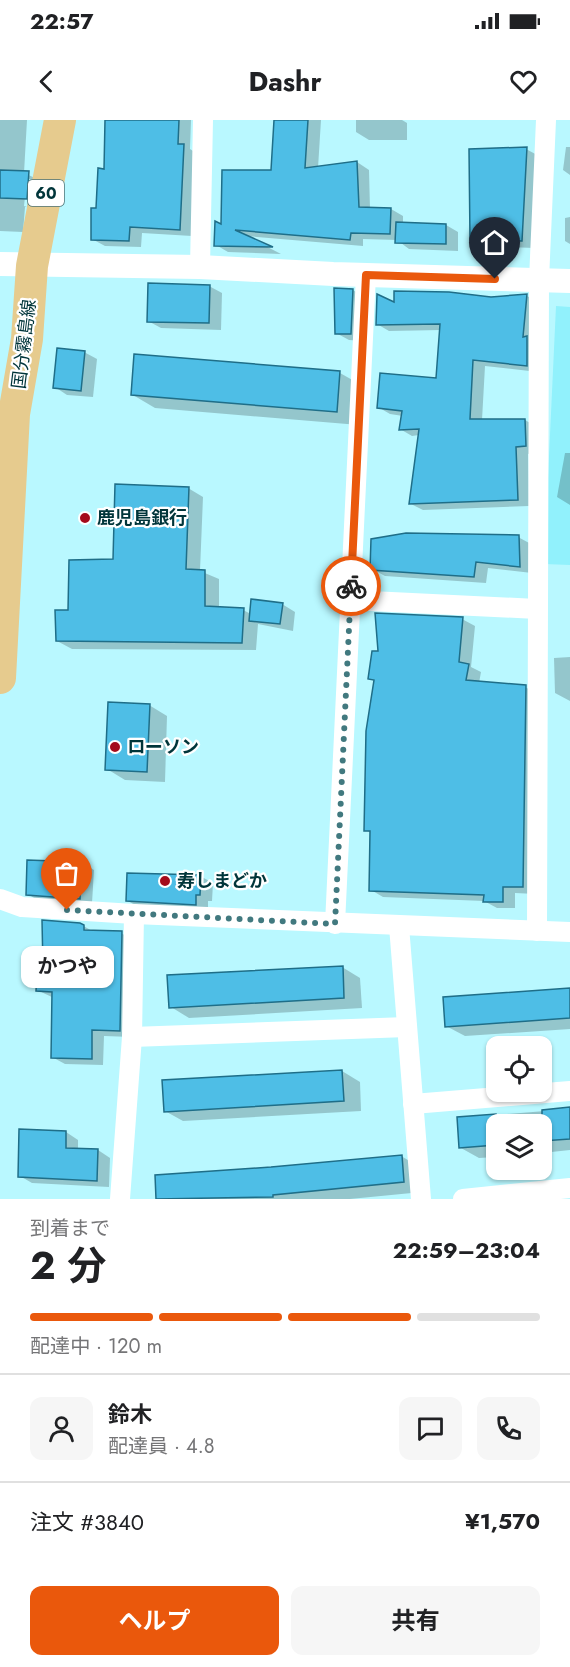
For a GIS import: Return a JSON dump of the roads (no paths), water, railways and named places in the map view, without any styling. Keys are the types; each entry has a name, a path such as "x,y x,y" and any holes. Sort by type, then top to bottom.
{"main road":[{"name":"国分霧島線","path":"0,678 14,414 27,339 32,266 60,120"}],"street":[{"path":"200,267 203,120"},
{"path":"537,931 539,280 546,120"},
{"path":"0,264 200,267 570,281"},
{"path":"335,924 366,275"},
{"path":"350,600 537,609"},
{"path":"0,899 22,907 134,914 570,932"},
{"path":"120,1199 132,1037 134,914"},
{"path":"399,926 421,1199"},
{"path":"132,1037 407,1027"},
{"path":"413,1104 570,1092"},
{"path":"463,1199 570,1188"}],"place":[{"name":"鹿児島銀行","path":"85,518"},
{"name":"ローソン","path":"115,747"},
{"name":"寿しまどか","path":"165,881"},
{"name":"かつや","path":"67,910"}]}
